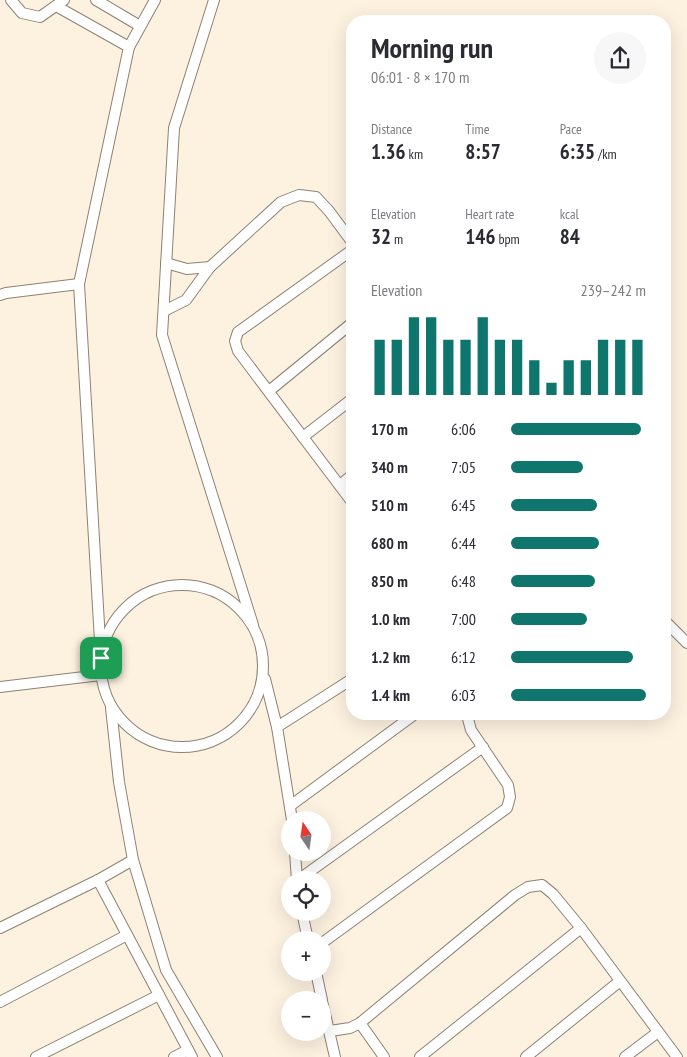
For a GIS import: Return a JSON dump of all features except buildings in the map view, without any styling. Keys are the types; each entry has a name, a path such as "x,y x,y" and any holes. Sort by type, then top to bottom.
{"lane":[{"path":"11,0 22,13 40,17 60,3 129,47"},
{"path":"96,0 140,26"},
{"path":"155,0 129,47 79,284 101,675 104,692 111,707 121,721 149,741 165,746 182,748 199,746 215,741 243,721 253,707 260,692 264,675"},
{"path":"214,0 174,128 162,335 262,650 264,675 277,727 291,811"},
{"path":"164,311 186,300 210,268 281,202 299,195 316,197 330,211 346,234"},
{"path":"346,254 238,332 235,340 238,351 346,494"},
{"path":"166,263 187,269 210,268"},
{"path":"0,295 79,284"},
{"path":"268,391 346,328"},
{"path":"303,437 346,404"},
{"path":"340,485 346,480"},
{"path":"101,658 104,641 122,612 134,600 166,586 199,586 216,592 230,600 243,612 253,626"},
{"path":"671,627 687,643"},
{"path":"0,687 101,675"},
{"path":"277,727 346,683"},
{"path":"111,707 119,782 133,860 166,970 216,1057"},
{"path":"290,806 407,720"},
{"path":"331,936 507,808 510,797 508,785 471,730 468,720"},
{"path":"310,871 483,748"},
{"path":"0,928 98,880 133,860"},
{"path":"98,880 190,1053 174,1057"},
{"path":"331,1031 350,1028 360,1023 516,895 528,887 542,885 553,894 581,928 677,1057"},
{"path":"420,1057 581,928"},
{"path":"0,1002 127,935"},
{"path":"526,1057 620,981"},
{"path":"36,1057 159,995"},
{"path":"360,1023 384,1057"},
{"path":"625,1057 658,1032"},
{"path":"331,1035 336,1057"}],"route":[{"path":"166,586 199,586 216,592 230,600 243,612 253,626 260,641 264,658 264,675 260,692 253,707 243,721 215,741 199,746 182,748 165,746 149,741 121,721 111,707 104,692 101,658 104,641 112,626 134,600 166,586"}]}
